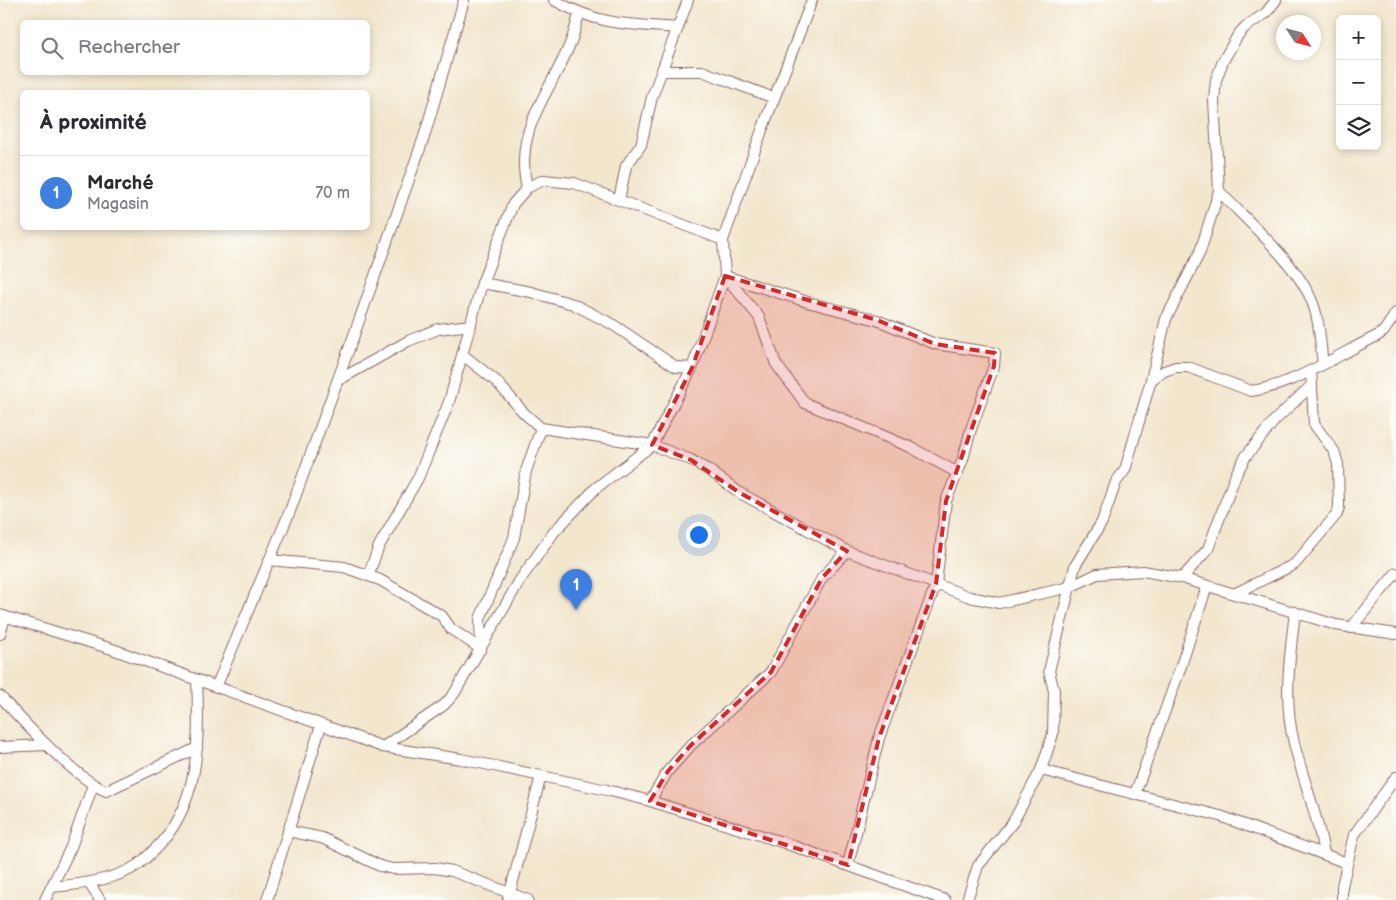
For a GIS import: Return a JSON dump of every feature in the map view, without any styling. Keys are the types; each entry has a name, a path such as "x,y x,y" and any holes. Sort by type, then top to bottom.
{"street":[{"path":"216,687 290,511 337,381 424,137 464,0"},
{"path":"554,0 579,14 608,23 678,28"},
{"path":"619,200 626,166 641,145 652,97 688,0"},
{"path":"383,747 444,706 454,694 520,580 554,532 596,488 652,445 692,368 725,276 723,240 774,98 812,0"},
{"path":"967,900 978,866 1013,822 1041,770 1053,734 1054,691 1049,671 1075,566 1102,522 1116,482 1125,470 1151,380 1166,319 1200,252 1219,191 1214,100 1216,80 1223,61 1238,35 1245,27 1266,13 1276,0"},
{"path":"527,188 522,169 528,130 570,45 579,14"},
{"path":"662,71 702,71 774,98"},
{"path":"368,576 380,546 418,478 450,402 482,283 513,204 527,188 543,180 574,183 723,240"},
{"path":"1219,191 1280,255 1305,288 1317,317 1323,364"},
{"path":"725,276 759,317 776,364 805,402 910,447 958,473"},
{"path":"725,276 811,303 877,320 935,344 995,354 994,366 958,473 946,501 936,584 879,738 848,865"},
{"path":"482,283 531,292 573,304 612,324 676,367 692,368"},
{"path":"1151,380 1164,371 1176,367 1188,367 1251,391 1260,390 1311,371 1377,336 1384,331 1396,314"},
{"path":"337,381 408,340 438,329 471,325"},
{"path":"462,355 496,381 524,413 541,428 652,445 698,464 740,493 847,551 970,596 999,604 1070,587 1097,574 1110,571 1143,571 1182,578 1351,628 1396,634"},
{"path":"1234,594 1295,564 1337,514 1340,507 1338,464 1334,451 1314,424 1311,371"},
{"path":"1182,578 1208,549 1236,474 1246,456 1274,420 1311,386"},
{"path":"481,649 480,619 514,538 526,471 541,428"},
{"path":"650,801 668,771 692,745 771,672 822,578 847,551"},
{"path":"269,560 344,566 380,580 442,616 451,629 481,649"},
{"path":"1351,628 1396,573"},
{"path":"1136,794 1180,670 1207,586"},
{"path":"1294,612 1287,683 1293,741 1320,831 1324,854"},
{"path":"0,634 3,616 77,637 383,747 461,759 650,801 782,842 945,900"},
{"path":"52,887 89,883 136,867 165,839 184,810 193,778 199,715 197,680"},
{"path":"0,696 48,745 93,785 106,791 197,748"},
{"path":"267,900 321,724"},
{"path":"0,747 48,745"},
{"path":"1041,770 1220,816 1347,862"},
{"path":"508,896 541,776"},
{"path":"1342,900 1342,886 1354,835 1396,777"},
{"path":"45,900 71,847 93,785"},
{"path":"288,831 322,838 380,866 393,869 435,868 452,871 508,896 528,900"},
{"path":"89,883 100,900"}],"highlighted area":[{"path":"725,276 877,320 935,344 995,353 994,366 946,501 936,584 879,738 848,865 650,801 668,771 691,745 771,672 822,578 847,551 740,493 691,460 652,445 692,368"}],"place":[{"name":"Marché","path":"576,610"}]}
